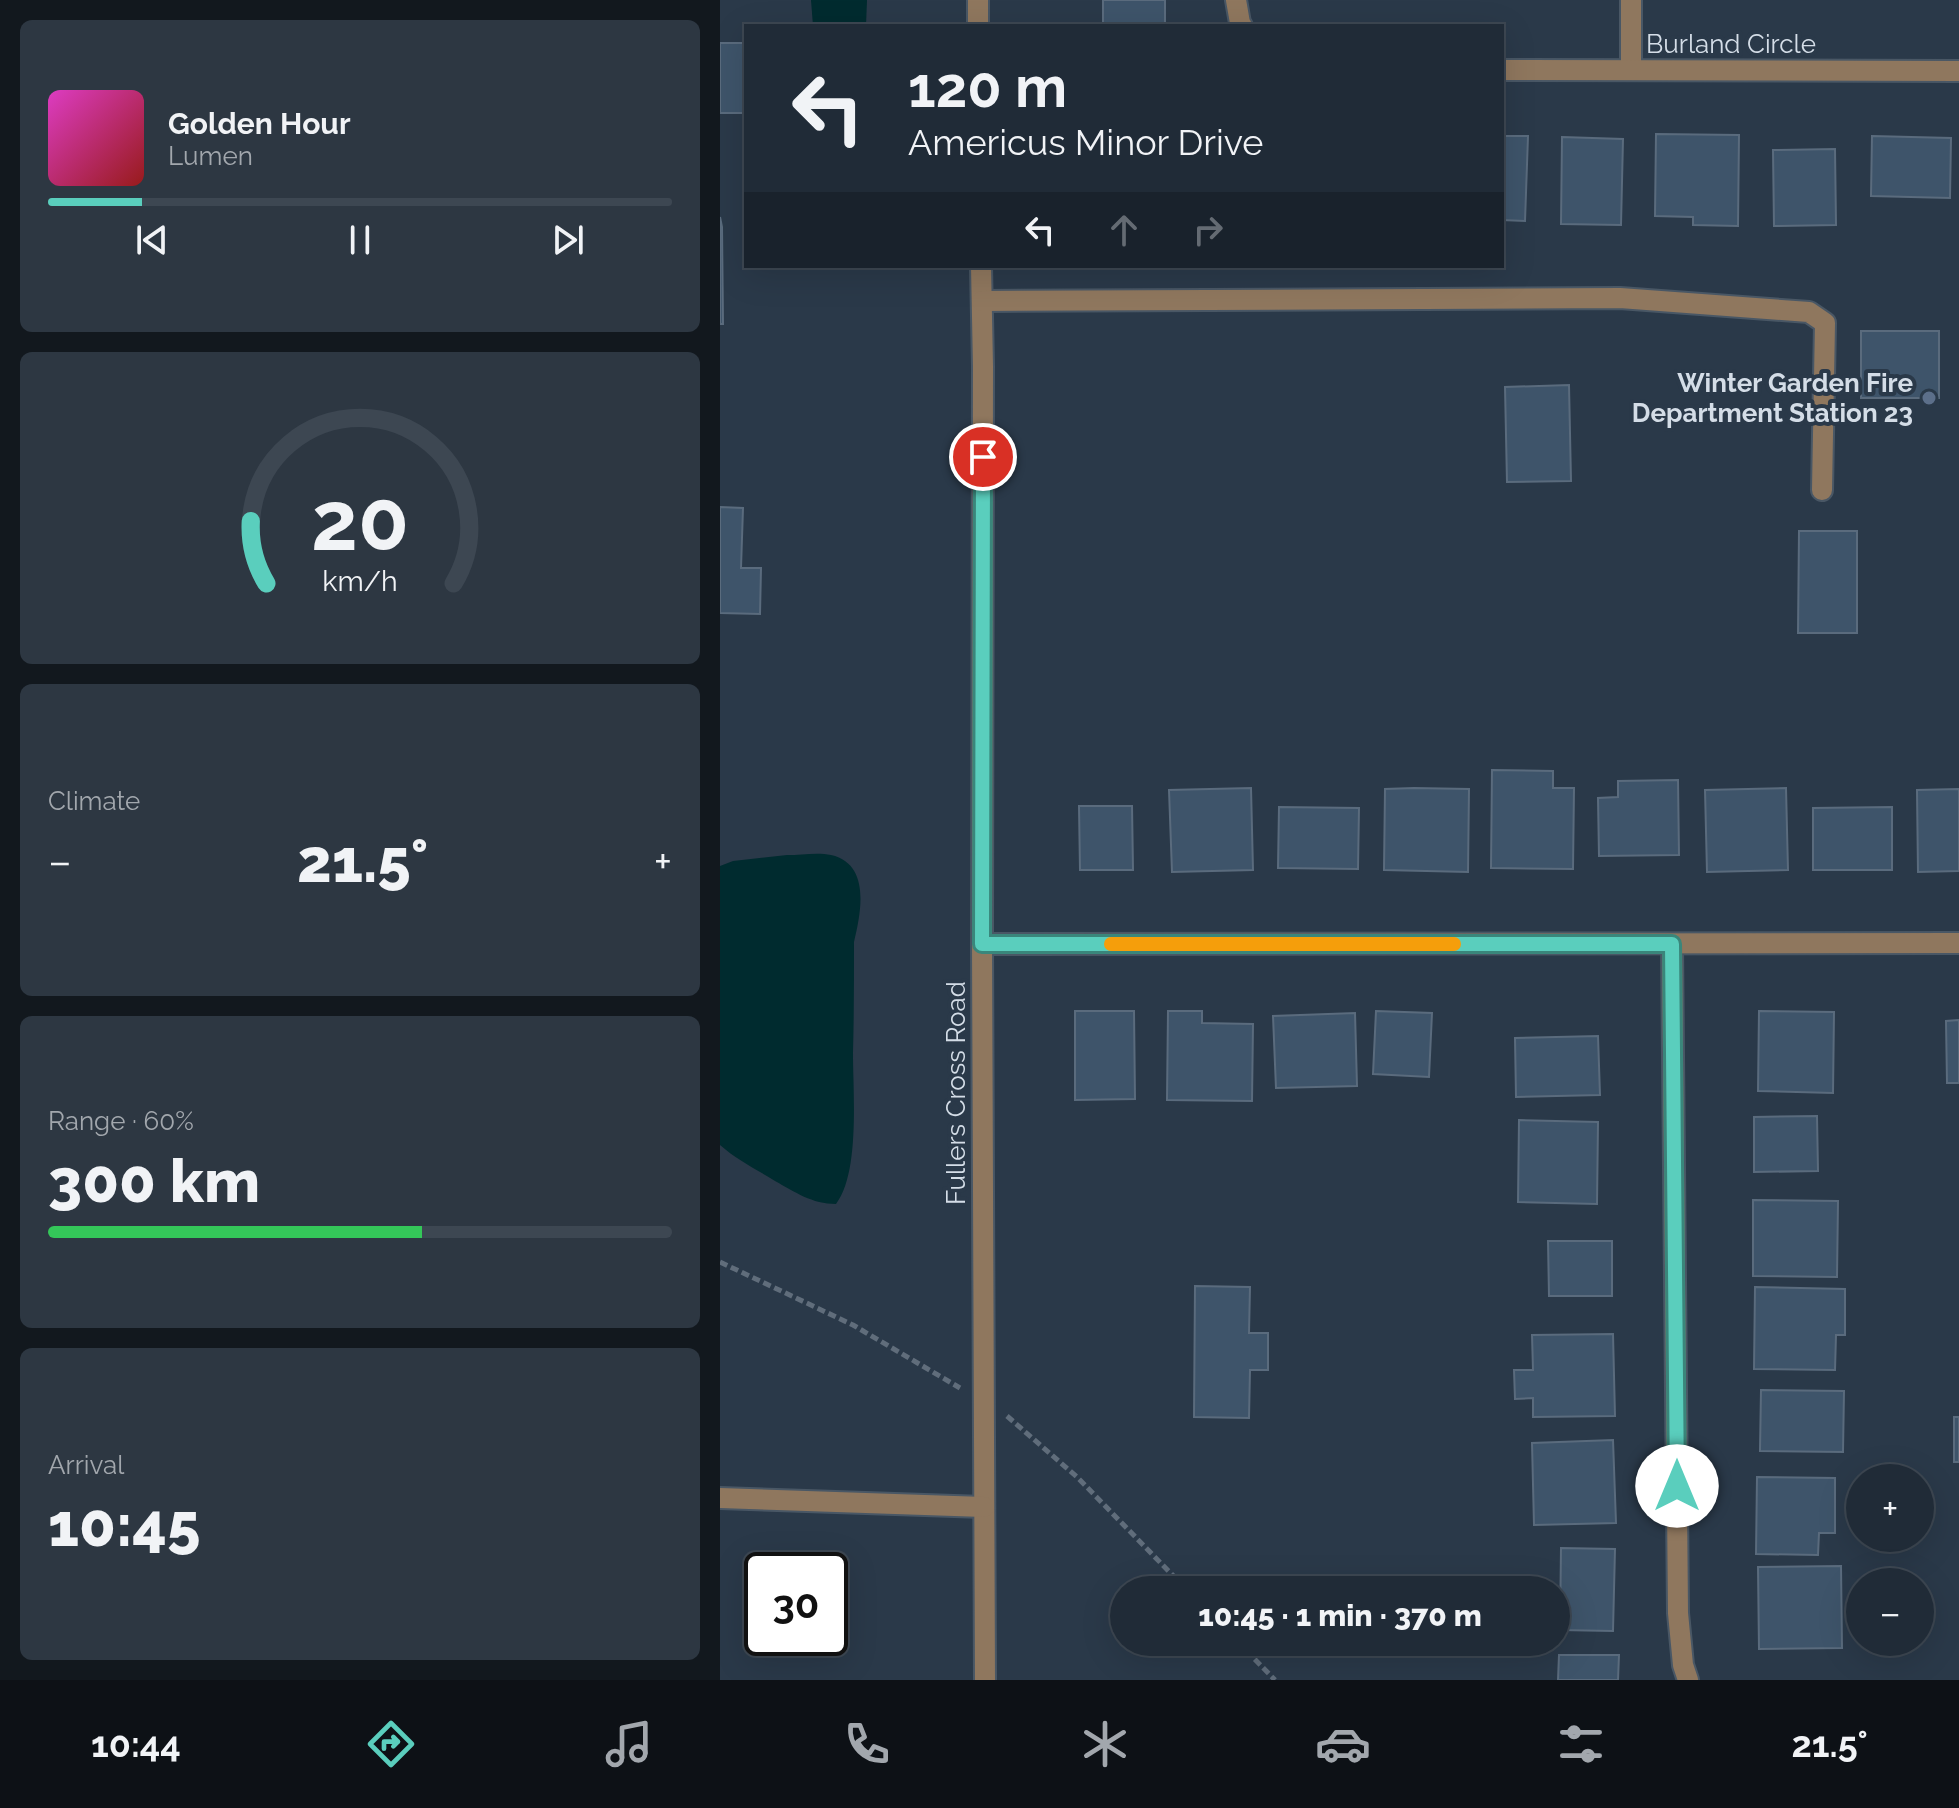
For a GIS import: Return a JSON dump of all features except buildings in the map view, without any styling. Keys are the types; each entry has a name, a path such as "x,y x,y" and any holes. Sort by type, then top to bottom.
{"street":[{"path":"978,0 978,24"},
{"path":"1236,0 1242,24"},
{"path":"1631,0 1631,70"},
{"name":"Burland Circle","path":"1504,70 1959,71"},
{"name":"Fullers Cross Road","path":"981,268 985,1680"},
{"path":"982,301 1620,298 1809,312 1825,323 1822,490"},
{"path":"982,944 1959,943"},
{"path":"1672,944 1678,1613 1683,1665 1688,1680"},
{"path":"720,1498 984,1507"}],"path":[{"path":"720,1262 853,1325 969,1393"},
{"path":"1005,1414 1077,1477 1173,1576"},
{"path":"1252,1656 1275,1680"}],"shaded area":[{"path":"811,0 867,0 866,24 813,24"},
{"path":"826,854 844,860 858,879 860,891 854,942 852,1153 844,1190 836,1204 811,1200 797,1193 720,1145 720,866 733,861"}],"slow traffic":[{"path":"1111,944 1454,944"}],"place":[{"name":"Winter Garden Fire Department Station 23","path":"1929,398"}],"route":[{"path":"983,457 982,944 1672,944 1677,1486"}]}
